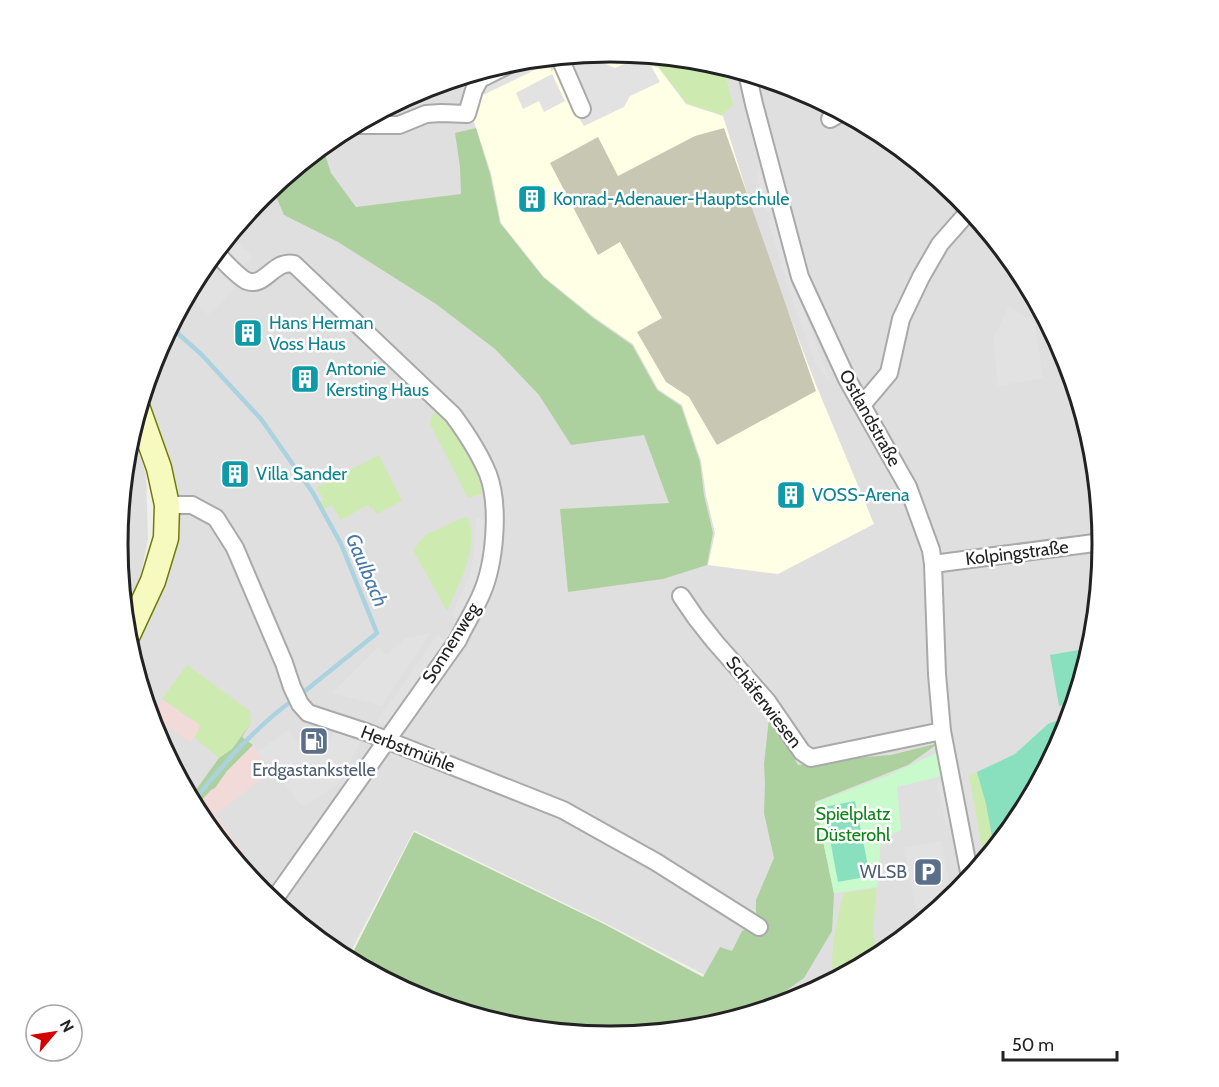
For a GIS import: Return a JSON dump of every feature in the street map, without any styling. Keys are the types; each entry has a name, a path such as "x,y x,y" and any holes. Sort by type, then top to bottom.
{"main road":[{"path":"134,621 153,581 166,538 167,505 159,468 143,423"}],"street":[{"path":"563,64 582,109"},
{"path":"371,125 399,125 426,114 467,114 474,90 482,79"},
{"name":"Ostlandstraße","path":"749,83 800,277 847,379 908,487 931,550 942,731 968,865"},
{"path":"862,405 889,373 901,319 921,278 940,244 964,217"},
{"name":"Sonnenweg","path":"221,258 245,280 252,282 261,280 279,265 287,262 294,264 453,415 472,441 489,476 494,507 492,558 482,594 458,640 279,893"},
{"name":"Herbstmühle","path":"167,505 192,505 216,518 235,548 292,687 300,704 308,713 386,740 563,810 656,862 738,923 759,927"},
{"name":"Kolpingstraße","path":"933,564 1092,543"},
{"name":"Schäferwiesen","path":"681,596 715,642 767,701 802,752 811,758 942,731"}],"shaded area":[{"path":"602,62 615,68 628,63 650,64 660,82 630,96 624,107 584,126 577,115 591,105 572,64"},
{"path":"610,62 641,63 704,71 764,87 794,98 823,111 877,143 903,161 950,203 992,250 1010,276 1027,302 1055,359 1075,419 1082,449 1092,544 1082,638 1066,698 1042,757 1027,785 992,837 950,884 903,926 850,961 794,989 726,1011 705,975 607,924 414,830 352,950 292,906 247,861 227,837 192,784 164,728 153,698 137,639 165,588 176,543 168,467 147,409 164,359 177,330 192,302 227,250 269,203 316,161 396,111 455,87 515,71 578,63"},
{"name":"Konrad-Adenauer-Hauptschule","path":"578,63 634,63 658,67 686,104 723,116 765,251 816,385 874,524 778,574 708,565 715,533 701,461 682,405 658,389 633,344 594,317 544,277 501,223 491,173 463,85 515,71 547,66 551,66 551,71 563,64"},
{"path":"541,67 541,67 483,95 462,85"},
{"path":"552,74 565,101 544,112 539,101 523,109 516,93"},
{"path":"724,128 816,391 717,445 689,397 666,382 637,332 662,318 620,242 598,255 550,163 598,137 618,176 695,136"},
{"path":"758,167 772,210 766,212 757,180"},
{"path":"775,219 811,331 831,383 815,363 790,293 768,221"},
{"path":"235,240 253,256 243,267 225,252"},
{"path":"214,268 236,288 208,315 193,300"},
{"path":"1009,306 1035,324 1043,378 998,386 993,339"},
{"path":"137,448 146,473 148,539 140,579 131,599 128,544 129,512"},
{"path":"476,518 486,520 485,558 480,579 458,622 452,614 469,577 474,556"},
{"path":"431,633 381,706 332,693 378,647 386,655 406,638"},
{"path":"438,634 448,644 389,726 377,721"},
{"path":"162,699 201,726 191,743 165,725 164,727 157,708"},
{"path":"338,723 366,732 338,784 303,807 257,752 288,730 299,744 308,749 322,747 331,739"},
{"path":"253,745 270,772 215,815 243,852 241,854 202,800 215,788 227,771"},
{"path":"942,778 952,823 946,825 937,785"},
{"name":"WLSB","path":"941,841 950,884 917,914 904,848"}],"green space":[{"path":"637,63 672,66 726,76 733,105 722,115 686,103 659,67"},
{"path":"476,128 490,174 500,223 543,277 593,318 632,345 657,390 681,406 700,462 704,495 713,533 707,565 663,579 568,592 560,509 669,503 644,435 571,445 539,395 495,349 436,304 338,242 284,215 276,196 325,155 331,173 356,207 461,194 455,133"},
{"path":"436,411 459,440 471,460 482,494 468,498 430,424 431,417"},
{"path":"379,455 402,501 377,514 368,505 341,520 332,505 322,510 318,503 324,499 316,488"},
{"path":"467,516 471,527 470,552 447,611 413,550 425,535"},
{"path":"1079,650 1063,705 1059,706 1050,655"},
{"path":"187,665 250,711 251,723 232,749 219,758 195,738 200,725 162,699"},
{"path":"770,709 779,732 798,765 891,755 939,743 908,765 815,802 834,894 832,931 804,978 782,993 734,1009 672,1021 610,1026 547,1021 515,1016 455,1000 396,976 353,951 414,832 604,924 703,977 720,947 732,951 742,931 756,923 756,900 774,858 764,813 764,764"},
{"path":"1058,720 1027,785 992,837 977,772 1015,754 1048,724"},
{"path":"251,723 242,737 253,745 202,800 196,790 219,758 232,749"},
{"name":"Spielplatz Düsterohl","path":"939,752 942,776 897,787 901,830 881,839 877,887 834,893 815,803 887,776"},
{"path":"977,772 992,837 982,849 969,776"},
{"path":"855,801 870,876 838,882 824,807"},
{"path":"877,888 873,930 876,945 833,971 835,934 844,893"}],"waterway":[{"name":"Gaulbach","path":"176,332 201,354 261,419 313,493 341,544 377,633 300,695"},
{"name":"Gaulbach","path":"199,795 252,735 293,700"}],"place":[{"name":"Konrad-Adenauer-Hauptschule","path":"532,199"},
{"name":"Hans Herman Voss Haus","path":"248,333"},
{"name":"Antonie Kersting Haus","path":"305,379"},
{"name":"Villa Sander","path":"235,474"},
{"name":"VOSS-Arena","path":"791,495"},
{"name":"Erdgastankstelle","path":"314,741"},
{"name":"WLSB","path":"928,872"}]}
